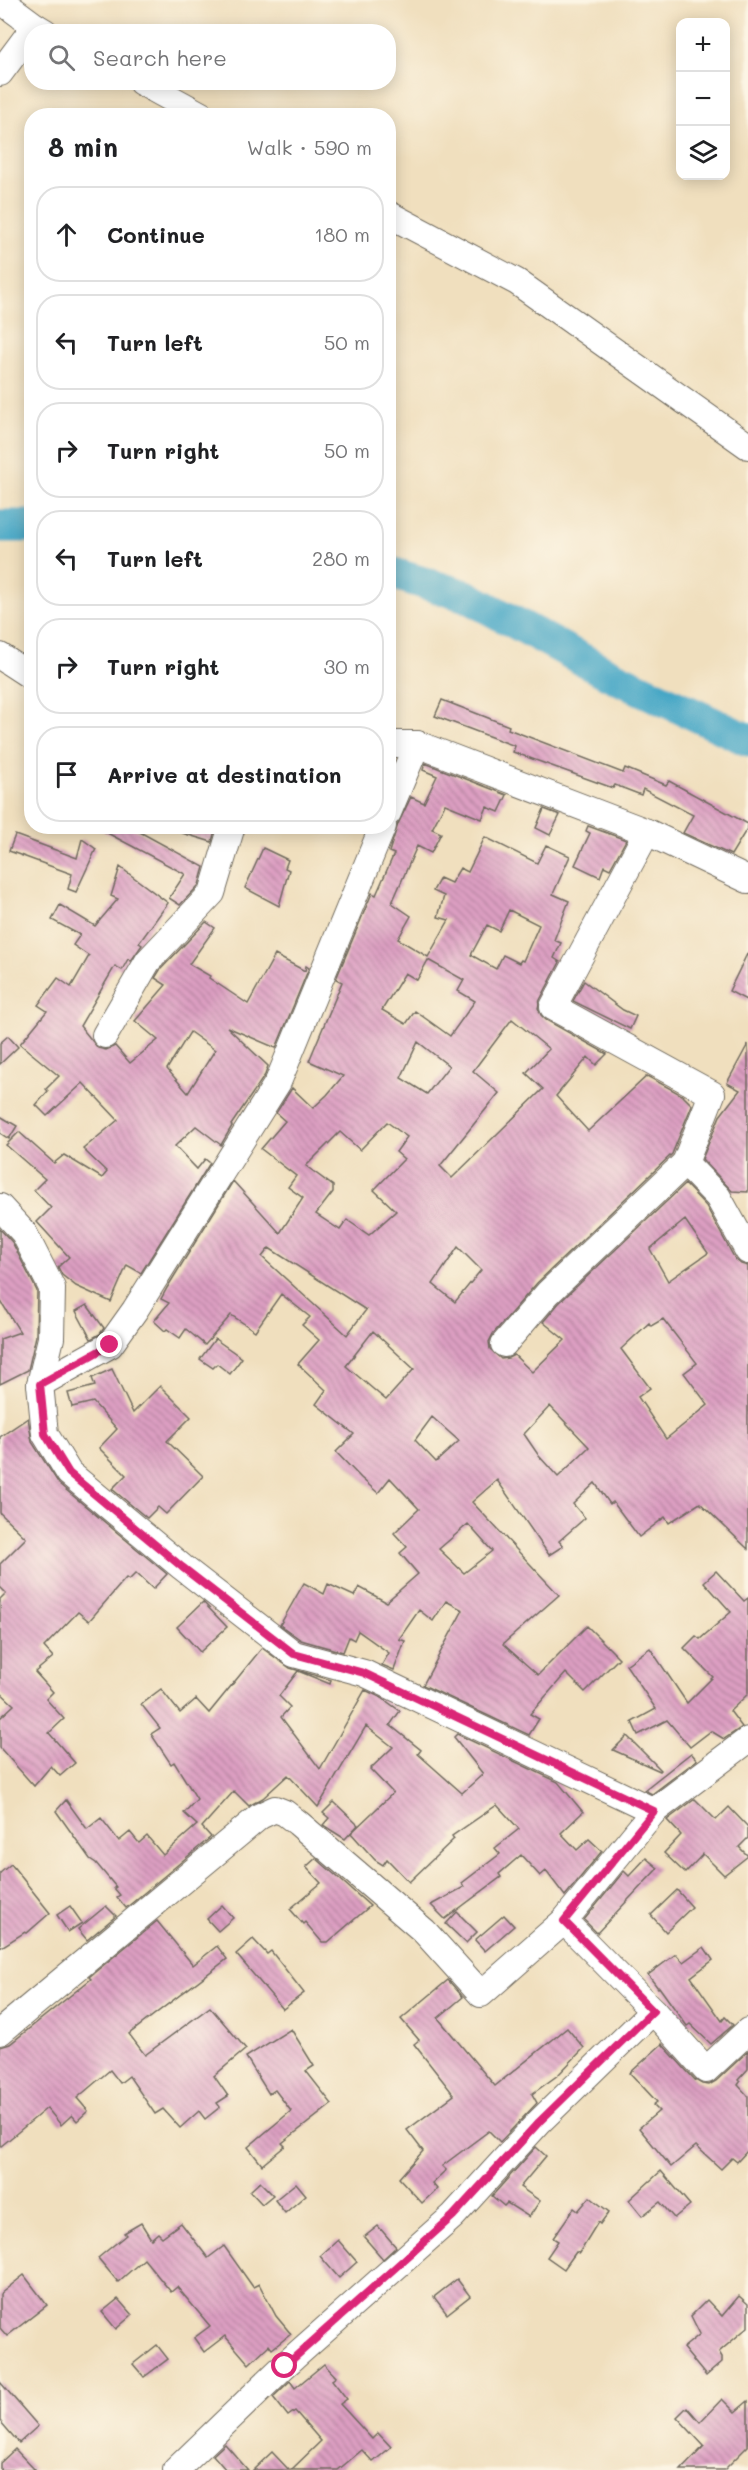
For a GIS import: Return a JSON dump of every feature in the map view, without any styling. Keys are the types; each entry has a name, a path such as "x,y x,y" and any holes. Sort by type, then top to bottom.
{"street":[{"path":"0,0 33,24"},
{"path":"0,73 24,47"},
{"path":"156,90 188,108"},
{"path":"396,218 517,282 748,446"},
{"path":"0,656 24,672"},
{"path":"396,744 417,744 647,832 748,880"},
{"path":"396,794 417,744"},
{"path":"504,1344 548,1293 685,1162 712,1094 553,1006 647,832"},
{"path":"105,1035 148,961 212,893 230,834"},
{"path":"40,1384 110,1345 135,1310 278,1082 380,834"},
{"path":"685,1162 718,1197 748,1251"},
{"path":"0,1207 24,1233 52,1288 51,1338 40,1384 45,1434 69,1473 182,1567 294,1654 364,1673 654,1811"},
{"path":"0,2032 260,1816 275,1809 298,1823 424,1931 481,1994 564,1921 654,1811 748,1740"},
{"path":"564,1921 653,2011 706,2070 748,2031"},
{"path":"176,2470 285,2366 453,2216 539,2122 653,2011"}],"building":[{"path":"442,700 509,726 508,729 623,773 625,768 666,785 669,781 748,824 748,827 731,855 683,833 693,815 643,789 641,795 615,785 613,788 513,752 515,746 435,716"},
{"path":"425,763 507,795 499,812 487,807 482,819 445,804 432,829 441,833 431,853 417,846 392,903 411,916 398,939 428,957 449,920 438,917 444,896 433,891 440,878 451,883 460,868 468,872 485,837 537,863 546,845 570,856 553,894 569,901 554,940 561,943 554,958 560,962 538,1008 546,1020 607,1054 596,1065 588,1057 556,1096 588,1131 647,1076 682,1095 692,1105 672,1154 537,1283 493,1334 489,1342 490,1349 501,1359 514,1355 532,1372 565,1340 543,1322 559,1303 685,1184 706,1206 735,1259 748,1266 748,1549 700,1503 669,1523 665,1517 639,1537 613,1502 610,1504 595,1483 573,1504 585,1518 559,1541 563,1546 549,1555 497,1480 472,1502 559,1595 503,1644 538,1675 587,1626 619,1658 585,1692 566,1673 530,1714 539,1719 529,1735 423,1685 463,1610 446,1601 433,1621 419,1610 399,1639 405,1641 394,1670 382,1665 389,1653 358,1631 354,1640 349,1637 343,1652 301,1640 280,1625 304,1583 324,1594 328,1584 354,1596 359,1587 386,1602 418,1574 400,1553 407,1547 394,1533 419,1509 390,1478 378,1493 336,1452 354,1434 316,1404 326,1390 298,1364 319,1340 302,1325 310,1317 281,1294 255,1331 231,1315 205,1345 186,1329 180,1338 167,1329 165,1331 154,1321 169,1303 161,1299 167,1288 233,1181 280,1233 303,1198 288,1187 296,1176 261,1149 285,1121 276,1113 292,1088 313,1108 343,1076 309,1061 342,982 336,979 372,893 376,895 394,854 389,852 398,824 411,797 424,803 437,776 423,770","holes":["509,910 539,925 523,961 519,963 503,955 496,969 471,955 487,925 499,931","428,960 464,980 458,991 475,1001 450,1036 415,1011 406,1024 382,1010 405,973 417,980","512,1019 549,1049 526,1073 543,1089 452,1178 440,1166 499,1093 473,1071","418,1042 449,1066 427,1094 401,1078","387,1122 407,1137 396,1152 404,1159 374,1190 396,1211 369,1235 347,1220 340,1230 316,1214 333,1192 333,1186 306,1166 340,1132 360,1150","685,1220 708,1253 668,1281 650,1249","458,1247 481,1270 455,1302 433,1284","269,1248 366,1310 347,1335 262,1257","663,1319 697,1363 684,1373 708,1405 666,1439 638,1397 650,1388 621,1349 649,1323 651,1326","373,1331 414,1369 386,1400 346,1366","550,1406 589,1447 558,1477 539,1456 524,1434","432,1417 459,1441 436,1462 415,1440","468,1524 492,1551 464,1573 439,1549"]},
{"path":"544,809 560,815 550,835 536,828"},
{"path":"588,826 626,840 610,869 604,866 600,877 575,865 590,833 586,831"},
{"path":"109,834 144,834 204,867 199,885 180,905 169,898 185,874"},
{"path":"185,834 214,834 212,842"},
{"path":"15,835 77,858 82,839 96,849 76,892 68,889 72,874 9,851"},
{"path":"263,848 288,860 285,868 289,870 279,906 245,888"},
{"path":"120,867 168,903 139,943 142,945 131,961 128,959 122,970 115,966 80,1026 98,1048 106,1050 115,1046 130,1063 158,1040 135,1021 166,985 155,978 206,922 215,928 189,964 210,976 209,978 248,1004 275,955 305,971 306,966 309,968 276,1048 227,1027 268,1066 265,1075 231,1125 221,1145 196,1126 175,1146 197,1169 205,1159 210,1163 141,1273 127,1265 111,1302 76,1286 62,1275 58,1267 69,1257 37,1222 51,1208 34,1190 45,1179 6,1145 19,1132 54,1163 64,1155 102,1178 107,1172 83,1149 118,1120 83,1083 47,1116 36,1105 48,1091 46,1089 59,1076 20,1044 47,1011 38,1005 58,978 71,987 89,956 73,945 80,935 52,920 60,905 95,926 118,899 111,896","holes":["190,1032 215,1050 188,1093 167,1069"]},
{"path":"748,952 748,1001 729,991"},
{"path":"584,981 623,1010 636,1016 630,1029 573,1001"},
{"path":"8,1036 18,1047 0,1064 0,1043"},
{"path":"748,1044 748,1192 732,1191 702,1159 720,1116 740,1090 727,1083"},
{"path":"0,1116 17,1126 9,1139 0,1133"},
{"path":"0,1229 12,1242 37,1291 36,1336 28,1370 0,1384 0,1339 20,1332 0,1300"},
{"path":"87,1305 104,1328 100,1334 91,1339 76,1311"},
{"path":"215,1339 242,1358 230,1374 217,1364 213,1368 200,1359"},
{"path":"112,1369 133,1413 160,1386 191,1417 167,1441 203,1476 166,1514 158,1507 147,1518 112,1489 126,1475 99,1448 117,1429 93,1402 72,1407 68,1393 95,1386 92,1378"},
{"path":"28,1418 32,1442 59,1484 167,1574 153,1589 136,1573 129,1580 126,1578 89,1621 78,1612 44,1647 53,1657 35,1672 53,1692 46,1699 64,1719 49,1733 75,1763 60,1776 51,1766 34,1786 0,1748 0,1718 14,1705 0,1692 0,1599 6,1593 0,1587 0,1564 26,1538 0,1513 0,1437"},
{"path":"716,1571 744,1601 748,1598 748,1694 730,1711 742,1727 724,1739 711,1731 690,1747 667,1720 638,1735 632,1722 656,1709 626,1665 650,1648 687,1703 713,1677 684,1648 696,1636 700,1639 731,1612 704,1582"},
{"path":"203,1602 227,1627 200,1652 177,1627"},
{"path":"262,1648 290,1668 331,1680 330,1684 298,1671 279,1696 290,1707 281,1717 320,1769 365,1690 382,1698 400,1711 390,1725 421,1750 418,1754 462,1793 483,1774 454,1737 457,1734 558,1782 583,1812 561,1833 577,1850 589,1839 602,1851 565,1896 546,1871 540,1876 521,1855 499,1874 501,1877 445,1919 431,1905 464,1887 462,1883 500,1854 495,1848 519,1829 497,1805 452,1836 454,1839 409,1882 387,1859 383,1865 375,1860 351,1833 393,1793 370,1769 393,1747 366,1726 318,1807 288,1775 263,1798 249,1806 234,1791 202,1827 211,1837 126,1908 117,1897 120,1895 114,1888 116,1887 90,1859 56,1811 66,1800 87,1829 101,1818 119,1841 130,1832 139,1843 147,1836 163,1855 197,1825 184,1813 197,1799 174,1762 171,1764 151,1734 160,1728 141,1704 161,1689 180,1713 196,1699 209,1713"},
{"path":"627,1736 661,1770 660,1771 613,1750"},
{"path":"691,1753 697,1760 652,1794 644,1790"},
{"path":"695,1799 716,1820 729,1807 748,1827 748,1838 739,1847 748,1856 724,1875 703,1854 685,1873 664,1853 681,1835 667,1820"},
{"path":"334,1802 358,1825 345,1839 323,1825 329,1818 323,1813"},
{"path":"316,1858 370,1906 328,1942 322,1942 290,1909 321,1883 306,1867"},
{"path":"646,1858 658,1868 597,1933 584,1920 624,1871 629,1876"},
{"path":"11,1864 50,1913 27,1933 25,1932 0,1948 0,1873"},
{"path":"677,1890 692,1907 666,1932 651,1915"},
{"path":"222,1905 233,1918 218,1931 207,1919"},
{"path":"70,1906 82,1923 68,1932 57,1915"},
{"path":"106,1906 116,1916 87,1940 78,1929"},
{"path":"457,1912 477,1932 466,1943 446,1924"},
{"path":"504,1915 514,1926 485,1951 475,1940"},
{"path":"157,1921 193,1965 217,1946 227,1959 129,2034 145,2055 210,2007 246,2049 214,2076 228,2096 217,2103 220,2107 205,2119 199,2111 180,2128 163,2109 155,2114 129,2076 120,2083 110,2070 77,2098 88,2111 77,2121 72,2115 61,2125 47,2108 0,2147 0,2047 10,2044 91,1979 89,1977"},
{"path":"253,1939 267,1954 271,1951 304,1993 283,2009 236,1954"},
{"path":"704,1947 713,1960 691,1977 722,2021 725,2017 733,2025 711,2044 690,2024 687,2026 648,1975 676,1954 683,1962"},
{"path":"448,1980 463,1997 438,2018 495,2086 567,2028 584,2048 558,2075 532,2094 537,2103 500,2142 489,2131 442,2166 446,2170 432,2183 437,2189 422,2203 399,2178 423,2151 407,2130 454,2095 414,2044 419,2040 401,2019"},
{"path":"291,2029 314,2066 306,2071 332,2104 282,2143 285,2146 262,2165 248,2147 291,2111 275,2090 269,2094 246,2057"},
{"path":"662,2044 695,2080 709,2085 748,2051 748,2069 738,2080 740,2082 738,2085 748,2096 748,2150 737,2162 732,2158 721,2169 696,2146 671,2167 639,2128 659,2111 653,2105 657,2102 630,2073"},
{"path":"536,2147 546,2156 520,2187 540,2201 529,2217 507,2203 504,2206 492,2196"},
{"path":"661,2171 690,2205 674,2218 660,2202 642,2216 629,2200"},
{"path":"260,2182 273,2195 262,2204 250,2191"},
{"path":"296,2183 306,2195 285,2213 275,2200"},
{"path":"590,2197 609,2212 600,2224 598,2222 579,2253 576,2252 564,2269 547,2257 558,2241 553,2238 574,2208 578,2211"},
{"path":"141,2223 151,2239 158,2233 162,2237 181,2223 208,2258 224,2246 253,2287 259,2284 276,2316 291,2334 272,2349 269,2345 249,2364 225,2336 204,2352 194,2338 210,2326 177,2287 171,2292 144,2259 118,2282 98,2258 126,2235 124,2233"},
{"path":"378,2226 396,2247 383,2259 364,2237"},
{"path":"338,2240 357,2262 339,2278 320,2256"},
{"path":"24,2275 47,2305 7,2336 0,2328 0,2294"},
{"path":"457,2279 470,2296 447,2314 434,2297"},
{"path":"739,2296 748,2304 748,2327 719,2352 722,2362 706,2376 683,2348 700,2334 691,2316 707,2300 722,2316"},
{"path":"118,2299 132,2315 116,2329 102,2312"},
{"path":"157,2345 168,2359 144,2377 133,2364"},
{"path":"324,2364 336,2377 332,2380 347,2399 340,2404 372,2439 378,2433 391,2447 373,2462 362,2450 338,2470 291,2470 321,2441 295,2411 288,2416 273,2397 290,2381 295,2388"},
{"path":"0,2382 38,2426 19,2443 0,2421"},
{"path":"722,2399 735,2412 748,2401 748,2446 724,2470 681,2470 704,2446 677,2417 687,2407 700,2422"},
{"path":"225,2444 248,2470 226,2470 213,2455"},
{"path":"15,2449 35,2470 0,2470 0,2463"},
{"path":"272,2452 289,2470 253,2470"}],"waterway":[{"path":"0,526 24,526"},
{"path":"396,574 466,596 607,673 748,740"}],"route":[{"path":"110,1345 40,1384 45,1434 69,1473 182,1567 294,1654 364,1673 654,1811 564,1921 653,2011 539,2122 453,2216 285,2366"}]}
